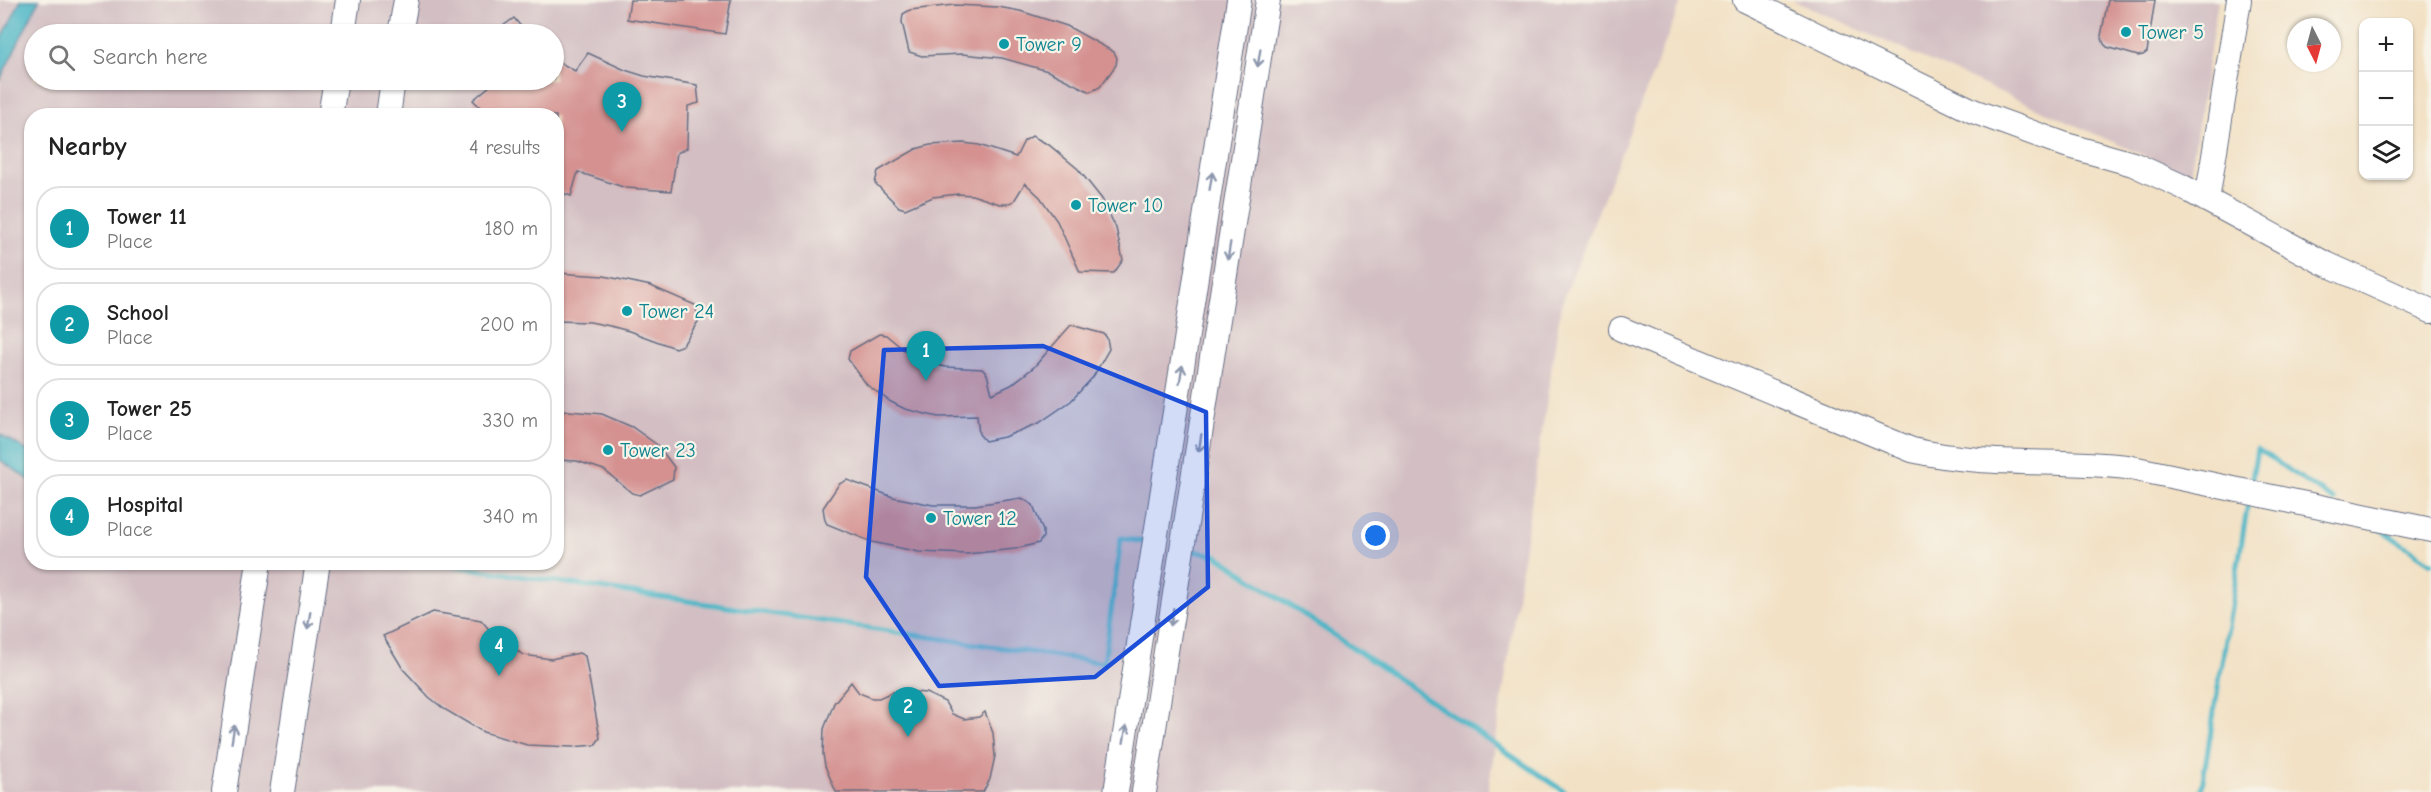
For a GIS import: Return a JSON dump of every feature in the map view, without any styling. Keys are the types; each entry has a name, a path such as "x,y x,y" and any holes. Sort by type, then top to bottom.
{"street":[{"path":"344,24 348,0"},
{"path":"402,24 406,0"},
{"path":"1116,792 1239,0"},
{"path":"1144,792 1268,0"},
{"path":"1745,0 1972,111 2066,145 2133,164 2207,200 2322,262 2431,311"},
{"path":"2207,200 2239,0"},
{"path":"331,108 334,90"},
{"path":"389,108 392,90"},
{"path":"1621,329 1923,452 1945,458 2127,466 2431,530"},
{"path":"224,792 258,570"},
{"path":"282,792 317,570"}],"highlighted area":[{"path":"1043,346 1206,412 1208,587 1095,677 939,686 866,577 884,350"}],"shaded area":[{"path":"0,0 1682,0 1561,305 1488,792 0,792"},
{"path":"1792,0 2218,0 2190,176"}],"water":[{"path":"21,0 39,0 27,24 24,24 24,31 0,80 0,42"},
{"path":"0,434 24,449 24,476 0,460"}],"building":[{"path":"630,0 731,0 725,34 627,19"},
{"name":"Tower 5","path":"2108,0 2155,0 2147,52 2143,55 2138,56 2107,47 2104,44 2101,36"},
{"name":"Tower 9","path":"954,5 998,7 1020,11 1067,26 1114,52 1117,58 1116,65 1100,87 1090,92 1048,71 1002,58 962,54 922,56 909,52 902,22 903,14 910,10"},
{"path":"514,18 519,24 506,24"},
{"path":"588,53 644,76 697,85 699,103 688,106 687,148 677,153 671,191 626,188 578,172 571,196 564,194 564,108 481,108 473,100 485,90 564,90 564,65 575,71"},
{"name":"Tower 10","path":"1032,136 1049,145 1078,169 1102,199 1116,228 1123,260 1114,273 1080,272 1057,221 1040,197 1025,183 1014,201 1007,204 972,195 958,194 933,197 905,209 899,207 875,183 878,171 916,149 930,145 963,143 979,145 1016,157 1024,141"},
{"name":"Tower 24","path":"564,274 604,276 651,286 695,305 699,320 683,345 675,348 629,331 590,322 564,321"},
{"path":"1071,325 1104,334 1107,338 1109,349 1093,377 1071,401 1039,423 1004,437 985,441 979,434 977,416 938,417 905,409 867,385 848,359 850,351 879,334 886,335 909,354 932,364 982,369 987,374 992,394 1011,385 1034,367"},
{"name":"Tower 23","path":"564,411 602,414 632,427 656,444 665,455 674,467 673,479 640,495 632,493 604,470 577,461 564,460"},
{"name":"Tower 12","path":"847,480 893,497 933,505 975,505 1022,498 1033,505 1043,537 1039,543 1015,549 967,554 919,552 872,542 827,524 825,520 823,508 839,484"},
{"path":"433,612 481,620 499,641 524,655 551,659 579,653 585,656 600,738 595,745 572,747 527,745 483,732 444,709 429,697 403,669 383,636"},
{"path":"851,682 859,693 872,698 879,698 892,692 926,693 945,702 952,714 964,719 979,717 985,712 993,733 995,756 990,779 983,792 836,792 825,766 824,729 834,703"}],"waterway":[{"path":"2251,485 2257,449 2334,500"},
{"path":"2201,792 2249,497"},
{"path":"2380,529 2431,563"},
{"path":"480,570 1104,663 1121,538 1149,543"},
{"path":"1187,550 1216,555 1565,792"}],"place":[{"name":"Tower 5","path":"2126,32"},
{"name":"Tower 9","path":"1004,44"},
{"name":"Tower 25","path":"622,132"},
{"name":"Tower 10","path":"1076,205"},
{"name":"Tower 24","path":"627,311"},
{"name":"Tower 11","path":"926,381"},
{"name":"Tower 23","path":"608,450"},
{"name":"Tower 12","path":"931,518"},
{"name":"Hospital","path":"499,676"},
{"name":"School","path":"908,737"}]}
